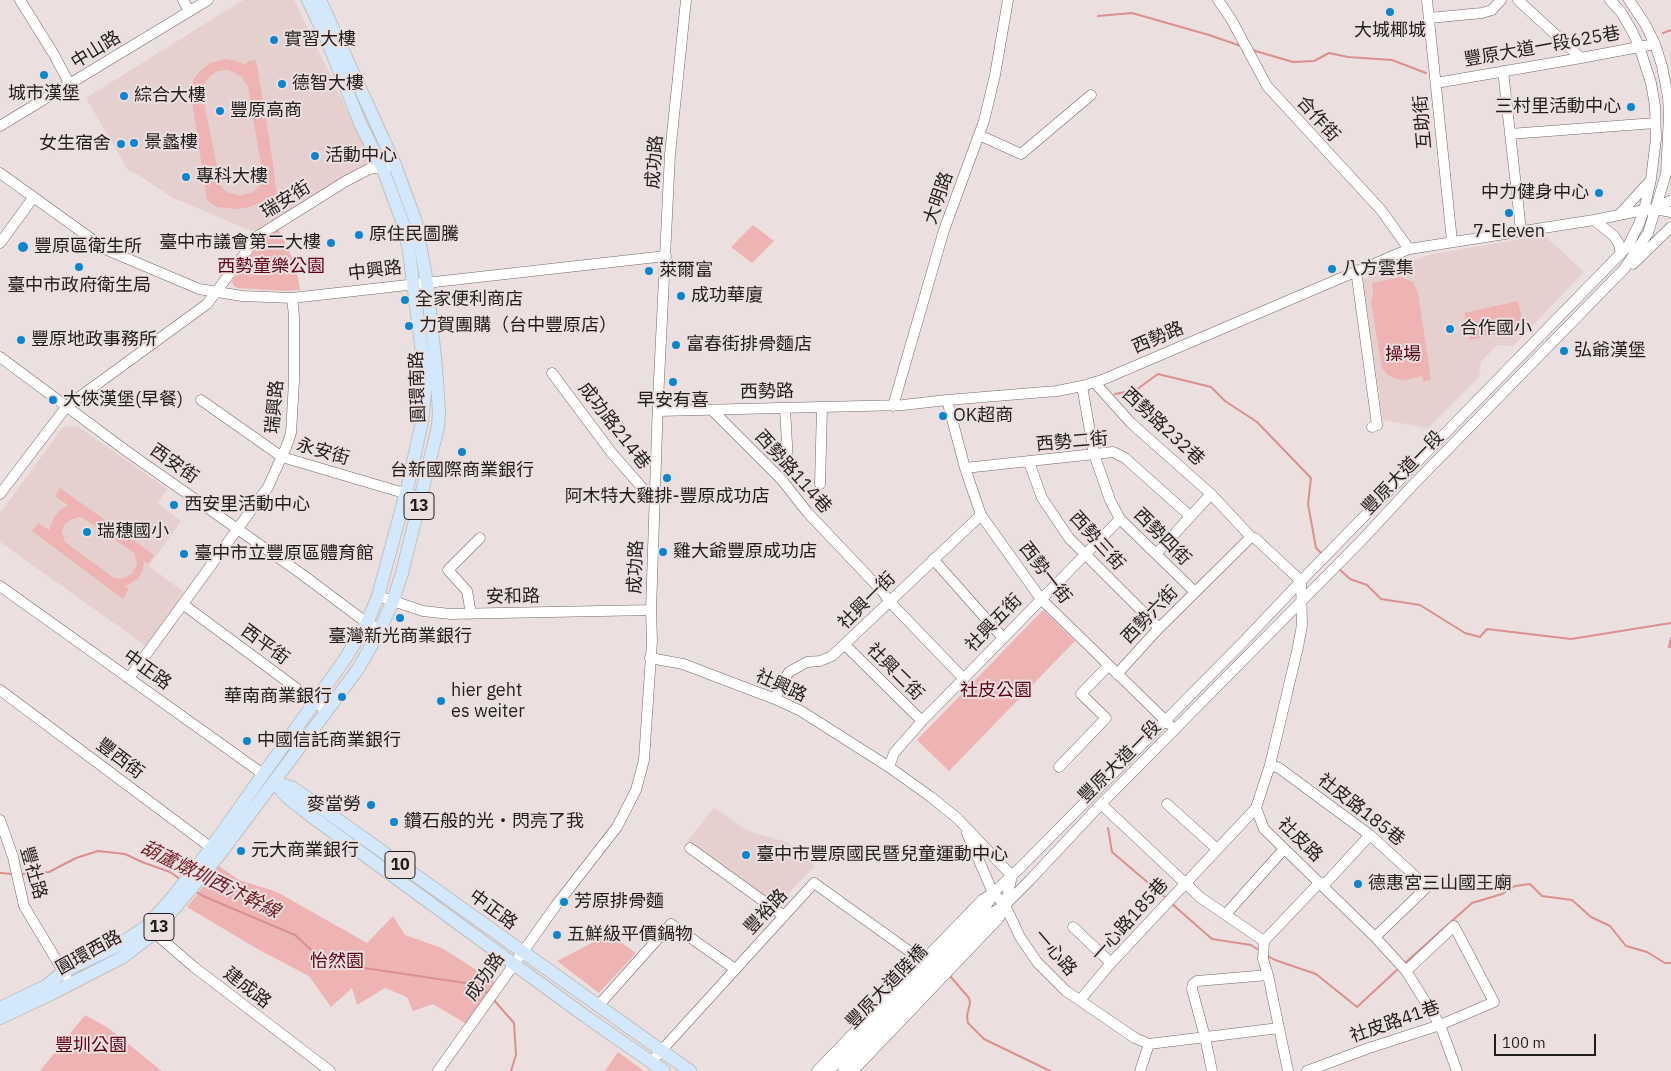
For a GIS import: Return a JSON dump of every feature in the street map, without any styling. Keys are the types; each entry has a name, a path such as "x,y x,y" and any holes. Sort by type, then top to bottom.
{"main road":[{"name":"圓環南路","path":"263,774 346,659 367,623 378,596 406,494 422,422 426,383 404,226 382,167 360,123 327,40 308,0"},
{"name":"圓環南路","path":"274,782 358,669 380,630 393,601 421,498 438,427 439,412 427,283 416,222 395,165 320,0"},
{"name":"中正路","path":"263,774 311,816 514,965 664,1071"},
{"name":"圓環西路","path":"216,851 263,774"},
{"name":"中正路","path":"274,782 293,788 690,1071"},
{"name":"圓環西路","path":"2,1009 70,984 123,957 150,930 172,898 216,851 274,782"},
{"name":"圓環西路","path":"2,1009 46,986 64,971 150,930"}],"street":[{"path":"20,0 53,53 70,85"},
{"path":"183,0 189,11"},
{"name":"中山路","path":"0,126 208,0"},
{"name":"成功路","path":"438,1071 522,952 617,827 636,790 644,760 650,658 658,411 670,154 686,0"},
{"name":"大明路","path":"894,406 944,230 979,135 995,75 1008,0"},
{"name":"合作街","path":"1218,0 1231,19 1267,86 1381,210 1409,249"},
{"name":"互助街","path":"1427,0 1452,241"},
{"path":"1429,18 1482,13 1492,10 1501,0"},
{"path":"1518,0 1581,58"},
{"name":"豐原大道一段","path":"971,929 1005,905 1101,804 1624,269 1648,233 1651,179 1656,139 1651,83 1639,46 1628,25 1610,0"},
{"name":"豐原大道一段","path":"817,1071 982,900 1012,876 1246,640 1301,581 1621,254 1668,177 1668,97 1662,66 1655,44 1645,24 1629,0"},
{"name":"豐原大道一段625巷","path":"1436,83 1655,44"},
{"path":"1503,71 1521,230"},
{"path":"979,135 1021,154 1091,95"},
{"path":"1510,134 1655,123"},
{"name":"瑞安街","path":"0,494 67,406 207,304 258,236 346,181 369,169 395,165"},
{"name":"中興路","path":"0,173 107,250 200,289 242,296 292,298 666,256"},
{"path":"1619,214 1651,179"},
{"path":"0,243 33,198"},
{"name":"西勢路","path":"1649,210 1671,200"},
{"name":"西勢路","path":"658,411 894,406 1057,391 1095,383 1409,249 1594,220 1619,214 1649,210 1671,212"},
{"path":"1594,220 1614,236 1619,244 1621,254"},
{"path":"1624,269 1633,264 1671,227"},
{"path":"1356,270 1377,425 1372,427"},
{"name":"瑞興路","path":"129,678 184,605 268,487 282,457 291,433 294,381 294,316 292,298"},
{"name":"西安街","path":"0,357 126,450 238,528 367,623 380,630"},
{"name":"成功路214巷","path":"552,373 631,476 646,492 655,495"},
{"name":"西勢路232巷","path":"1095,383 1131,423 1211,494 1251,537 1255,538 1301,581"},
{"name":"西勢四街","path":"1082,386 1094,454 1110,500 1120,519 1195,592"},
{"name":"永安街","path":"201,400 282,457 421,498"},
{"name":"西勢一街","path":"947,400 965,468 981,515 1041,599 1175,730"},
{"path":"820,484 822,407"},
{"path":"784,408 788,463"},
{"name":"西勢路114巷","path":"712,410 781,479 808,513 963,678"},
{"name":"西勢二街","path":"965,468 1113,452 1125,458 1190,516"},
{"name":"西勢三街","path":"1029,462 1042,498 1069,538 1159,628"},
{"path":"1156,554 1211,494"},
{"name":"社興一街","path":"776,699 781,685 790,672 807,662 820,661 832,656 981,515"},
{"name":"社興五街","path":"889,767 894,752 963,678 1120,519"},
{"name":"西勢六街","path":"1117,674 1159,628 1251,537"},
{"path":"471,614 466,591 448,570 480,538"},
{"path":"933,559 1003,638"},
{"path":"1256,808 1270,765 1298,647 1302,624 1301,581"},
{"name":"中正路","path":"0,586 263,774"},
{"name":"安和路","path":"378,596 423,611 471,614 651,610"},
{"name":"西平街","path":"184,605 327,711"},
{"name":"社興二街","path":"845,645 922,722"},
{"name":"社興路","path":"650,658 683,664 776,699 801,712 889,767"},
{"path":"1059,767 1106,718 1081,694 1108,666"},
{"name":"豐西街","path":"0,690 216,851"},
{"name":"社皮路185巷","path":"1270,765 1279,768 1370,835 1427,887 1375,937"},
{"path":"889,767 931,797 964,826 1012,876 1005,905"},
{"path":"1101,804 1201,898 1264,941 1263,959 1288,1071"},
{"path":"1168,804 1217,849"},
{"name":"社皮路","path":"1256,808 1264,829 1322,884 1264,941"},
{"name":"一心路185巷","path":"1080,1000 1256,808"},
{"name":"豐社路","path":"0,820 13,857 24,906 70,984"},
{"path":"964,826 993,893"},
{"path":"1370,835 1322,884 1406,971 1440,1025 1457,1071"},
{"path":"690,848 784,916"},
{"path":"1226,914 1284,849"},
{"name":"豐裕路","path":"651,1062 814,883 923,961"},
{"name":"豐原大道一段","path":"971,929 993,893"},
{"name":"一心路","path":"993,893 1005,905 1020,937 1037,962 1066,991 1135,1038 1149,1044"},
{"name":"豐原大道一段","path":"853,1071 999,918 1005,905"},
{"path":"598,1006 671,924 735,969"},
{"name":"社皮路41巷","path":"1307,1071 1440,1025 1494,1002 1454,926 1406,971"},
{"path":"1073,927 1112,963"},
{"name":"豐原大道陸橋","path":"829,1071 971,929"},
{"name":"豐原大道陸橋","path":"843,1071 971,929"},
{"name":"建成路","path":"150,930 264,1022 330,1071"},
{"path":"1212,1071 1192,989 1193,984 1197,981 1268,975"},
{"path":"1140,1071 1149,1044 1279,1028"}],"shaded area":[{"name":"豐原高商","path":"243,0 294,0 368,154 366,164 362,167 254,232 173,198 128,170 86,98"},
{"name":"合作國小","path":"1544,235 1584,272 1513,346 1497,345 1481,362 1479,377 1428,428 1383,420 1362,280 1428,255"},
{"name":"瑞穗國小","path":"77,426 168,489 157,503 181,521 149,566 184,592 146,646 0,542 0,513 63,427"},
{"name":"臺中市豐原國民暨兒童運動中心","path":"714,808 748,831 787,842 815,866 777,905 687,841"}],"green space":[{"path":"226,59 246,65 248,61 256,60 278,202 268,204 262,202 247,208 235,209 217,207 207,200 190,89 194,79 210,63","holes":["228,70 241,76 248,87 263,178 253,192 240,196 227,192 221,186 202,93 204,84 210,76 218,71"]},
{"path":"753,225 774,241 752,263 731,247"},
{"name":"西勢童樂公園","path":"278,229 296,265 300,290 283,291 237,288 233,285 232,281 260,243"},
{"name":"操場","path":"1400,277 1413,282 1418,293 1431,379 1424,382 1422,376 1405,380 1396,379 1388,375 1382,368 1371,302 1373,293 1372,283"},
{"name":"操場","path":"1518,301 1524,328 1470,340 1464,313"},
{"path":"60,488 154,555 148,564 144,561 143,570 138,579 125,586 129,589 123,599 32,531 38,523 49,530 54,517 68,505 55,496","holes":["79,517 134,553 137,564 132,574 122,579 114,578 65,542 62,532 64,525 70,520"]},
{"name":"社皮公園","path":"1043,610 1075,641 949,771 917,740"},
{"name":"怡然園","path":"219,866 239,880 277,892 367,943 393,916 405,935 442,948 503,987 473,1028 433,1004 413,1011 407,997 385,988 357,1005 352,988 331,1007 309,976 261,951 187,907"},
{"path":"609,934 636,953 599,993 557,961"},
{"name":"豐圳公園","path":"85,1015 107,1027 162,1071 40,1071"},
{"path":"618,1052 644,1071 605,1071"}],"waterway":[{"path":"1098,16 1132,13 1241,46"},
{"path":"1663,33 1671,30"},
{"path":"1252,50 1293,62 1314,61 1329,53 1348,57 1392,60 1426,73"},
{"path":"1115,394 1136,390 1158,374 1211,387 1225,401 1257,422 1311,478 1308,504 1316,548 1323,555"},
{"path":"1338,568 1350,579 1367,585 1381,599 1420,605 1465,633 1480,637 1487,629 1571,639 1671,623"},
{"path":"1671,638 1669,647 1671,647"},
{"path":"1108,828 1112,852 1166,898"},
{"name":"葫蘆燉圳西汴幹線","path":"20,874 49,872 76,858 98,851 125,854 170,872 180,879"},
{"name":"葫蘆燉圳西汴幹線","path":"0,873 13,874"},
{"path":"1404,964 1472,903 1502,894 1515,886 1530,884 1542,896 1572,900 1591,917 1610,926 1626,946 1647,952 1665,963 1671,963"},
{"name":"葫蘆燉圳西汴幹線","path":"195,891 295,935 324,962 479,985 488,994"},
{"path":"1171,903 1212,939 1251,945 1260,951"},
{"path":"1266,955 1316,974 1357,1007 1398,969"},
{"path":"950,976 969,998 968,1023 984,1039 1050,1071"},
{"name":"葫蘆燉圳西汴幹線","path":"493,999 514,1023 516,1055 511,1071"}],"place":[{"name":"大城椰城","path":"1390,12"},
{"name":"實習大樓","path":"274,40"},
{"name":"城市漢堡","path":"44,75"},
{"name":"德智大樓","path":"282,84"},
{"name":"綜合大樓","path":"124,96"},
{"name":"三村里活動中心","path":"1631,107"},
{"name":"豐原高商","path":"220,111"},
{"name":"景蠡樓","path":"134,143"},
{"name":"女生宿舍","path":"121,144"},
{"name":"活動中心","path":"315,156"},
{"name":"專科大樓","path":"186,177"},
{"name":"中力健身中心","path":"1599,193"},
{"name":"7-Eleven","path":"1509,213"},
{"name":"原住民圖騰","path":"359,235"},
{"name":"臺中市議會第二大樓","path":"331,243"},
{"name":"豐原區衛生所","path":"23,247"},
{"name":"臺中市政府衛生局","path":"79,267"},
{"name":"八方雲集","path":"1332,269"},
{"name":"萊爾富","path":"649,271"},
{"name":"成功華廈","path":"681,296"},
{"name":"全家便利商店","path":"405,300"},
{"name":"力賀團購（台中豐原店）","path":"409,326"},
{"name":"合作國小","path":"1450,329"},
{"name":"豐原地政事務所","path":"21,340"},
{"name":"富春街排骨麵店","path":"676,345"},
{"name":"弘爺漢堡","path":"1564,351"},
{"name":"早安有喜","path":"673,382"},
{"name":"大俠漢堡(早餐)","path":"53,400"},
{"name":"OK超商","path":"943,416"},
{"name":"台新國際商業銀行","path":"462,452"},
{"name":"阿木特大雞排-豐原成功店","path":"667,478"},
{"name":"西安里活動中心","path":"174,505"},
{"name":"瑞穗國小","path":"87,532"},
{"name":"雞大爺豐原成功店","path":"663,552"},
{"name":"臺中市立豐原區體育館","path":"184,554"},
{"name":"臺灣新光商業銀行","path":"400,618"},
{"name":"華南商業銀行","path":"342,697"},
{"name":"hier geht es weiter","path":"441,701"},
{"name":"中國信託商業銀行","path":"247,741"},
{"name":"麥當勞","path":"371,805"},
{"name":"鑽石般的光‧閃亮了我","path":"394,822"},
{"name":"元大商業銀行","path":"241,851"},
{"name":"臺中市豐原國民暨兒童運動中心","path":"746,855"},
{"name":"德惠宮三山國王廟","path":"1358,884"},
{"name":"芳原排骨麵","path":"564,902"},
{"name":"五鮮級平價鍋物","path":"557,935"}]}
